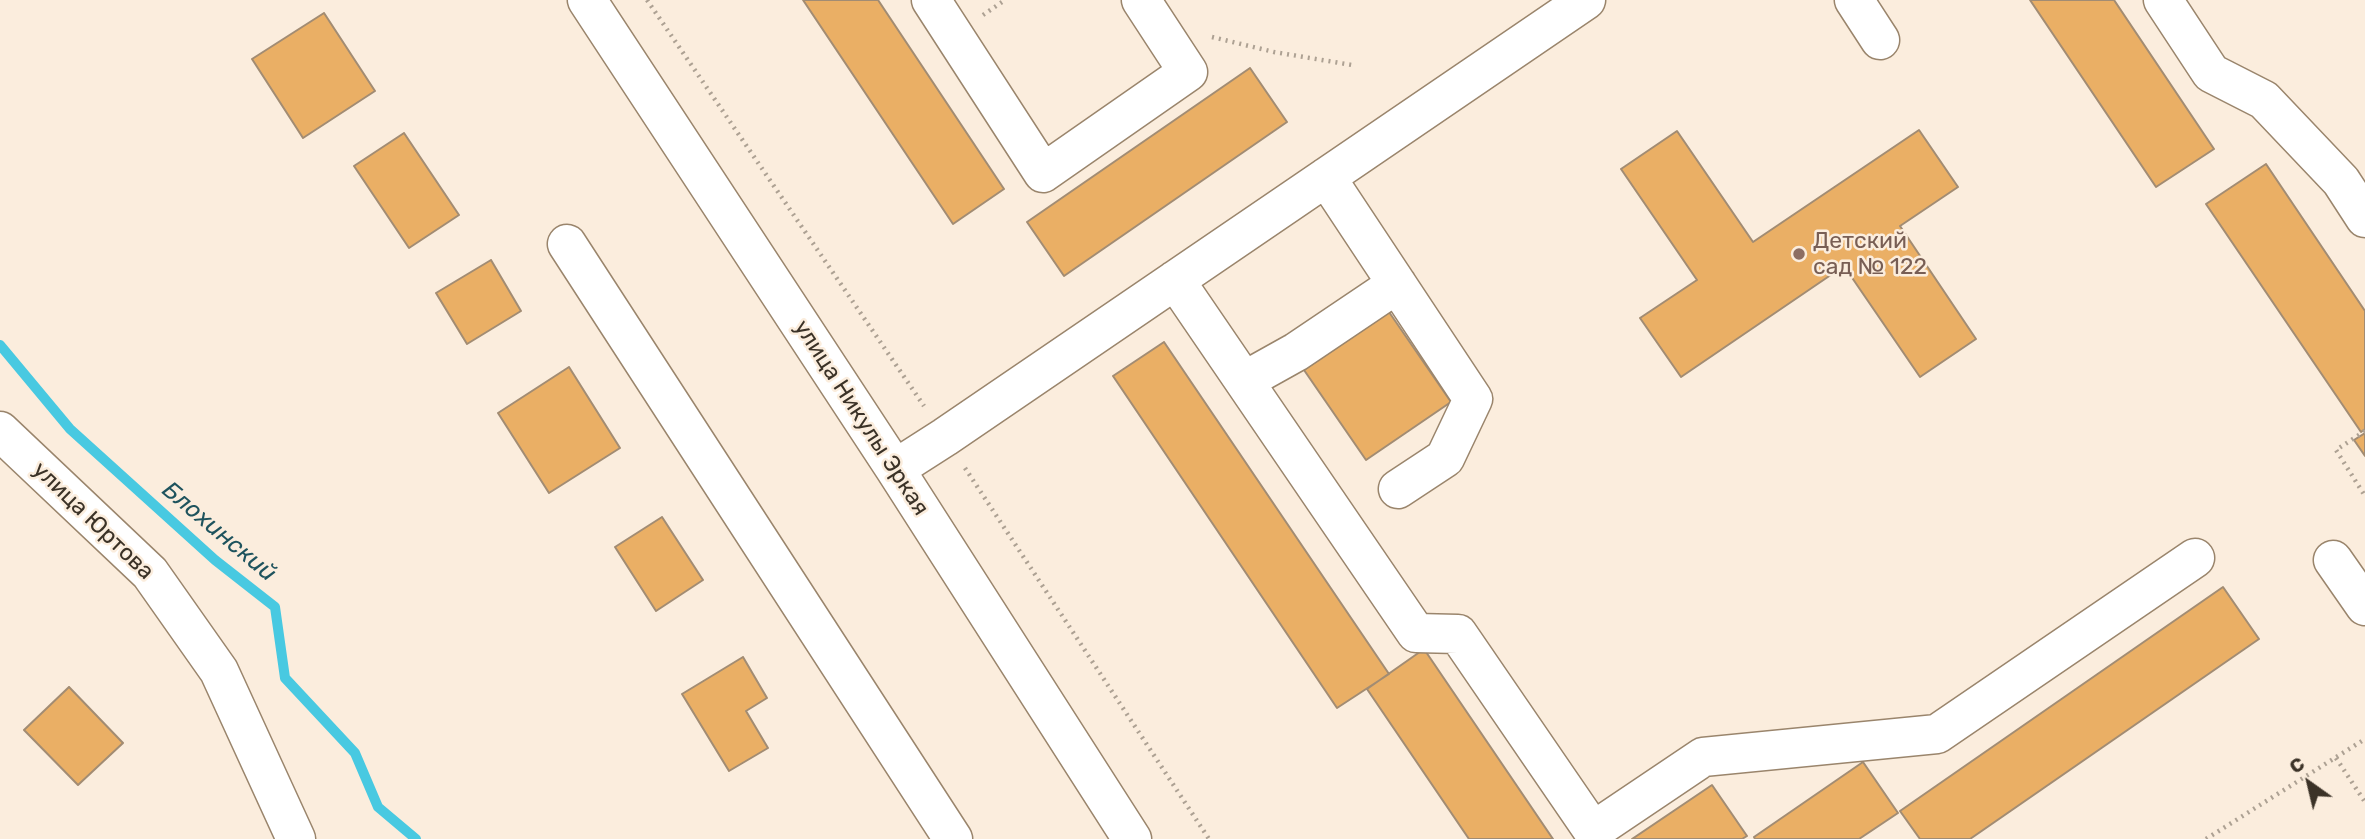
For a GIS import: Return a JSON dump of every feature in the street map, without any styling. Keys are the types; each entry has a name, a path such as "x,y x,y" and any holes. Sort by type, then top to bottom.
{"street":[{"name":"улица Никулы Эркая","path":"587,0 895,469 1132,839"},
{"path":"931,0 1044,173 1188,72 1141,0"},
{"path":"895,469 945,438 1587,0"},
{"path":"1854,0 1880,40"},
{"path":"2163,0 2211,73 2264,100 2353,173 2365,218"},
{"path":"1326,177 1474,399 1445,458 1398,489"},
{"path":"567,244 953,839"},
{"path":"1175,280 1416,633 1458,634 1593,831 1703,757 1937,734 2195,558"},
{"path":"1244,381 1296,352 1397,284"},
{"name":"улица Юртова","path":"0,431 150,573 219,671 296,839"},
{"path":"2333,560 2365,606"}],"path":[{"path":"1170,46 1202,34 1274,52 1352,65"},
{"path":"2365,431 2336,450 2365,496"},
{"path":"2206,839 2365,739"},
{"path":"2336,758 2365,802"}],"building":[{"path":"803,0 878,0 1004,189 953,224"},
{"path":"2030,0 2114,0 2214,149 2156,187"},
{"path":"324,13 375,91 303,138 252,59"},
{"path":"1250,68 1287,122 1064,276 1027,222"},
{"name":"Детский сад № 122","path":"1919,130 1958,187 1900,226 1976,339 1920,377 1844,266 1681,377 1640,318 1697,280 1621,169 1677,131 1753,242"},
{"path":"404,133 459,215 409,248 354,166"},
{"path":"2266,164 2365,311 2365,429 2361,432 2206,204"},
{"path":"491,260 521,311 467,344 436,293"},
{"path":"1389,312 1451,402 1366,460 1304,370"},
{"path":"1164,342 1389,674 1337,708 1113,376"},
{"path":"569,367 620,448 549,493 498,413"},
{"path":"2365,433 2365,456 2354,440"},
{"path":"662,517 703,580 656,611 615,547"},
{"path":"2223,587 2259,639 1970,839 1920,839 1900,811"},
{"path":"1424,649 1553,839 1469,839 1367,689"},
{"path":"743,657 767,698 746,711 768,748 729,771 682,694"},
{"path":"69,687 123,743 78,785 24,730"},
{"path":"1863,762 1898,813 1859,839 1755,839 1754,837"},
{"path":"1712,785 1747,836 1742,839 1632,839"}],"waterway":[{"name":"Блохинский","path":"0,345 70,429 215,560 275,607 285,678 355,753 378,807 416,839"}],"place":[{"name":"Детский сад № 122","path":"1799,254"}]}
